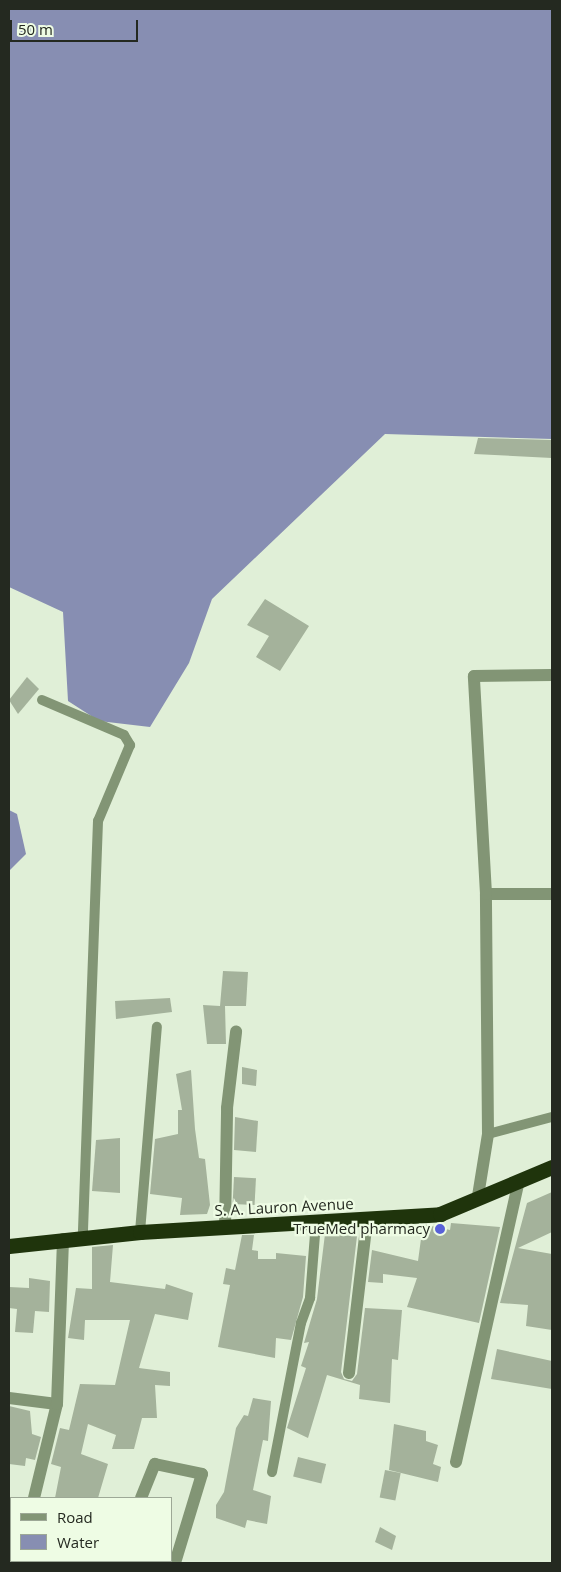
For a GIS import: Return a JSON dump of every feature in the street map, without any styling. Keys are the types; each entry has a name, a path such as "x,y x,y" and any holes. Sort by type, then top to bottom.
{"highway":[{"name":"S. A. Lauron Avenue","path":"9,1246 140,1232 440,1214 478,1196 552,1167"}],"street":[{"path":"478,1196 488,1134 486,894 474,676 552,676"},
{"path":"486,894 552,894"},
{"path":"225,1228 227,1108 236,1032"},
{"path":"456,1462 519,1181"},
{"path":"349,1373 367,1219"},
{"path":"34,1497 57,1404 64,1239"},
{"path":"9,1398 57,1404"},
{"path":"141,1497 155,1464 202,1474 175,1563"}],"lane":[{"path":"42,700 124,735 130,745 118,783 103,802 98,821 83,1237"},
{"path":"140,1232 157,1027"},
{"path":"488,1134 552,1116"},
{"path":"272,1472 301,1323 310,1298 316,1222"}],"water":[{"path":"9,9 552,9 552,439 385,434 212,599 189,663 150,727 99,721 68,701 63,612 9,587"},
{"path":"9,810 17,814 26,854 9,871"}],"building":[{"path":"478,438 552,440 552,458 474,454"},
{"path":"265,599 309,626 280,671 256,657 269,636 247,625"},
{"path":"27,677 39,689 18,714 9,700"},
{"path":"223,971 248,972 246,1006 225,1006 226,1044 207,1044 203,1005 220,1006"},
{"path":"170,998 172,1012 116,1019 115,1001"},
{"path":"242,1067 257,1070 256,1086 242,1084"},
{"path":"191,1070 199,1158 205,1159 210,1205 207,1214 180,1215 182,1198 150,1194 155,1139 178,1134 178,1110 182,1110 176,1074"},
{"path":"235,1117 258,1121 256,1152 234,1150"},
{"path":"120,1138 120,1193 92,1191 96,1140"},
{"path":"234,1177 256,1178 255,1205 233,1204"},
{"path":"552,1192 552,1232 518,1248 552,1254 552,1330 526,1326 528,1305 500,1303 527,1203"},
{"path":"451,1223 500,1227 479,1323 407,1307 417,1278 383,1274 383,1283 368,1282 372,1250 418,1261 423,1224 450,1230"},
{"path":"325,1234 357,1236 341,1372 344,1379 352,1381 357,1374 365,1308 402,1310 398,1360 392,1359 390,1403 359,1399 360,1385 327,1375 308,1438 287,1428 306,1368 301,1366 309,1342 304,1343 317,1299"},
{"path":"242,1235 254,1235 252,1250 258,1251 258,1259 276,1259 276,1253 306,1256 303,1297 291,1340 276,1338 275,1358 218,1347 230,1285 223,1284 226,1268 235,1270"},
{"path":"113,1245 110,1282 165,1289 166,1284 193,1293 188,1320 155,1314 139,1368 170,1372 170,1386 155,1385 157,1418 142,1418 134,1449 112,1449 116,1435 88,1424 81,1454 108,1464 98,1497 55,1497 61,1467 51,1464 60,1428 69,1430 80,1384 115,1385 130,1320 85,1320 84,1340 68,1338 76,1288 92,1289 92,1247"},
{"path":"29,1278 50,1281 49,1312 35,1311 33,1333 15,1332 17,1309 9,1308 9,1287 29,1288"},
{"path":"497,1349 552,1361 552,1389 491,1379"},
{"path":"253,1398 271,1401 268,1441 263,1440 253,1490 271,1496 267,1524 247,1520 245,1528 216,1518 216,1505 224,1492 236,1428 244,1415 248,1416"},
{"path":"9,1406 30,1411 32,1434 41,1437 35,1460 26,1458 25,1466 9,1464"},
{"path":"394,1424 426,1431 426,1441 438,1445 433,1464 441,1467 438,1482 389,1470"},
{"path":"298,1457 326,1464 321,1483 293,1476"},
{"path":"385,1470 401,1473 395,1501 380,1497"},
{"path":"380,1527 396,1536 392,1550 375,1542"}],"place":[{"name":"TrueMed pharmacy","path":"440,1229"}]}
